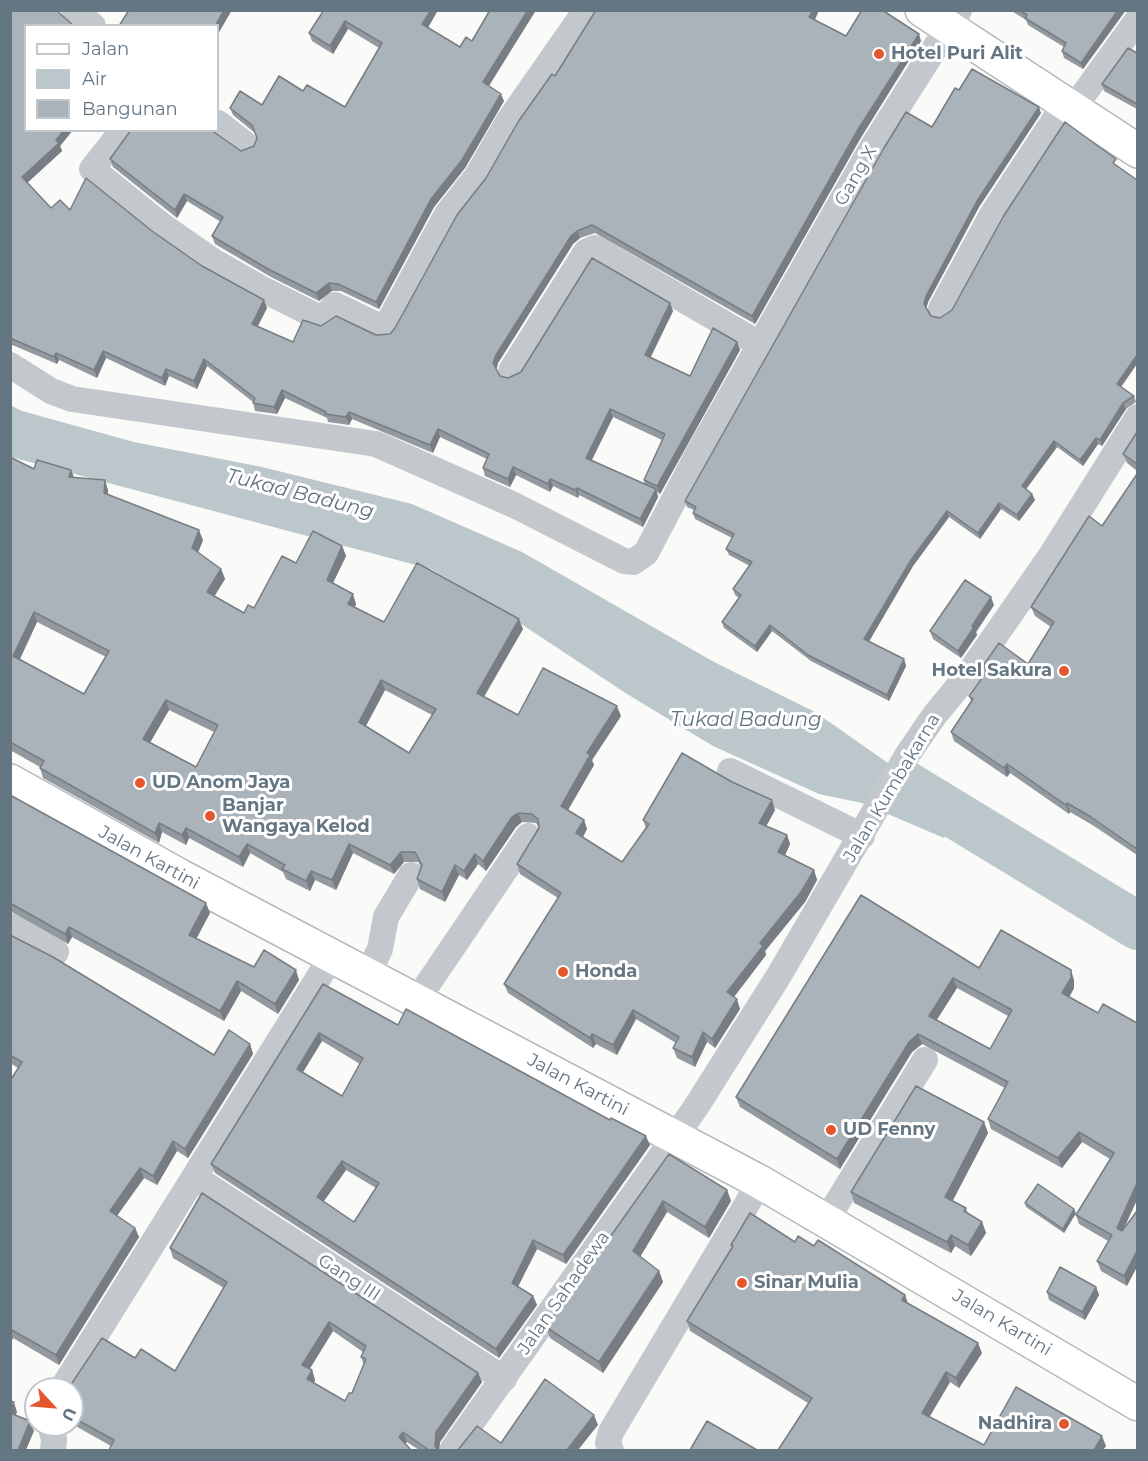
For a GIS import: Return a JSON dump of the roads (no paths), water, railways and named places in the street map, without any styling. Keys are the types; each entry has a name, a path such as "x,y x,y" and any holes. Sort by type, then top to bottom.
{"main road":[{"path":"922,10 954,19 1069,106 1137,151"},
{"name":"Jalan Kartini","path":"10,781 180,876 675,1135 827,1219 1137,1404"}],"street":[{"path":"74,10 91,24"},
{"path":"121,132 92,170 164,227 264,290 322,319 335,305 385,329 447,214 477,176 514,114 586,10"},
{"name":"Gang X","path":"10,365 51,391 72,399 376,444 514,505 624,561 633,562 646,553 699,452 873,146 954,19"},
{"path":"941,309 992,215 1069,106 1137,19"},
{"path":"219,124 244,144"},
{"path":"511,371 586,252 595,248 761,345"},
{"name":"Jalan Kumbakarna","path":"675,1135 696,1107 778,977 908,754 1052,554 1137,417"},
{"path":"730,771 868,826"},
{"path":"417,1000 528,836"},
{"path":"368,974 380,949 386,917 411,875"},
{"path":"10,926 56,952"},
{"path":"69,1377 332,956"},
{"path":"827,1219 925,1060"},
{"name":"Jalan Sahadewa","path":"452,1450 675,1135"},
{"name":"Gang III","path":"194,1177 504,1379"},
{"path":"611,1450 608,1443 611,1432 760,1182"}],"water":[{"name":"Tukad Badung","path":"10,405 22,411 134,442 262,467 412,504 522,552 714,662 815,712 888,763 967,806 944,838 862,803 819,794 713,746 627,694 491,604 431,569 11,457"}],"waterway":[{"name":"Tukad Badung","path":"903,783 1138,926"}],"place":[{"name":"Hotel Puri Alit","path":"879,54"},
{"name":"Hotel Sakura","path":"1064,671"},
{"name":"UD Anom Jaya","path":"140,783"},
{"name":"Banjar Wangaya Kelod","path":"210,816"},
{"name":"Honda","path":"563,972"},
{"name":"UD Fenny","path":"831,1130"},
{"name":"Sinar Mulia","path":"742,1283"},
{"name":"Nadhira","path":"1064,1424"}]}
